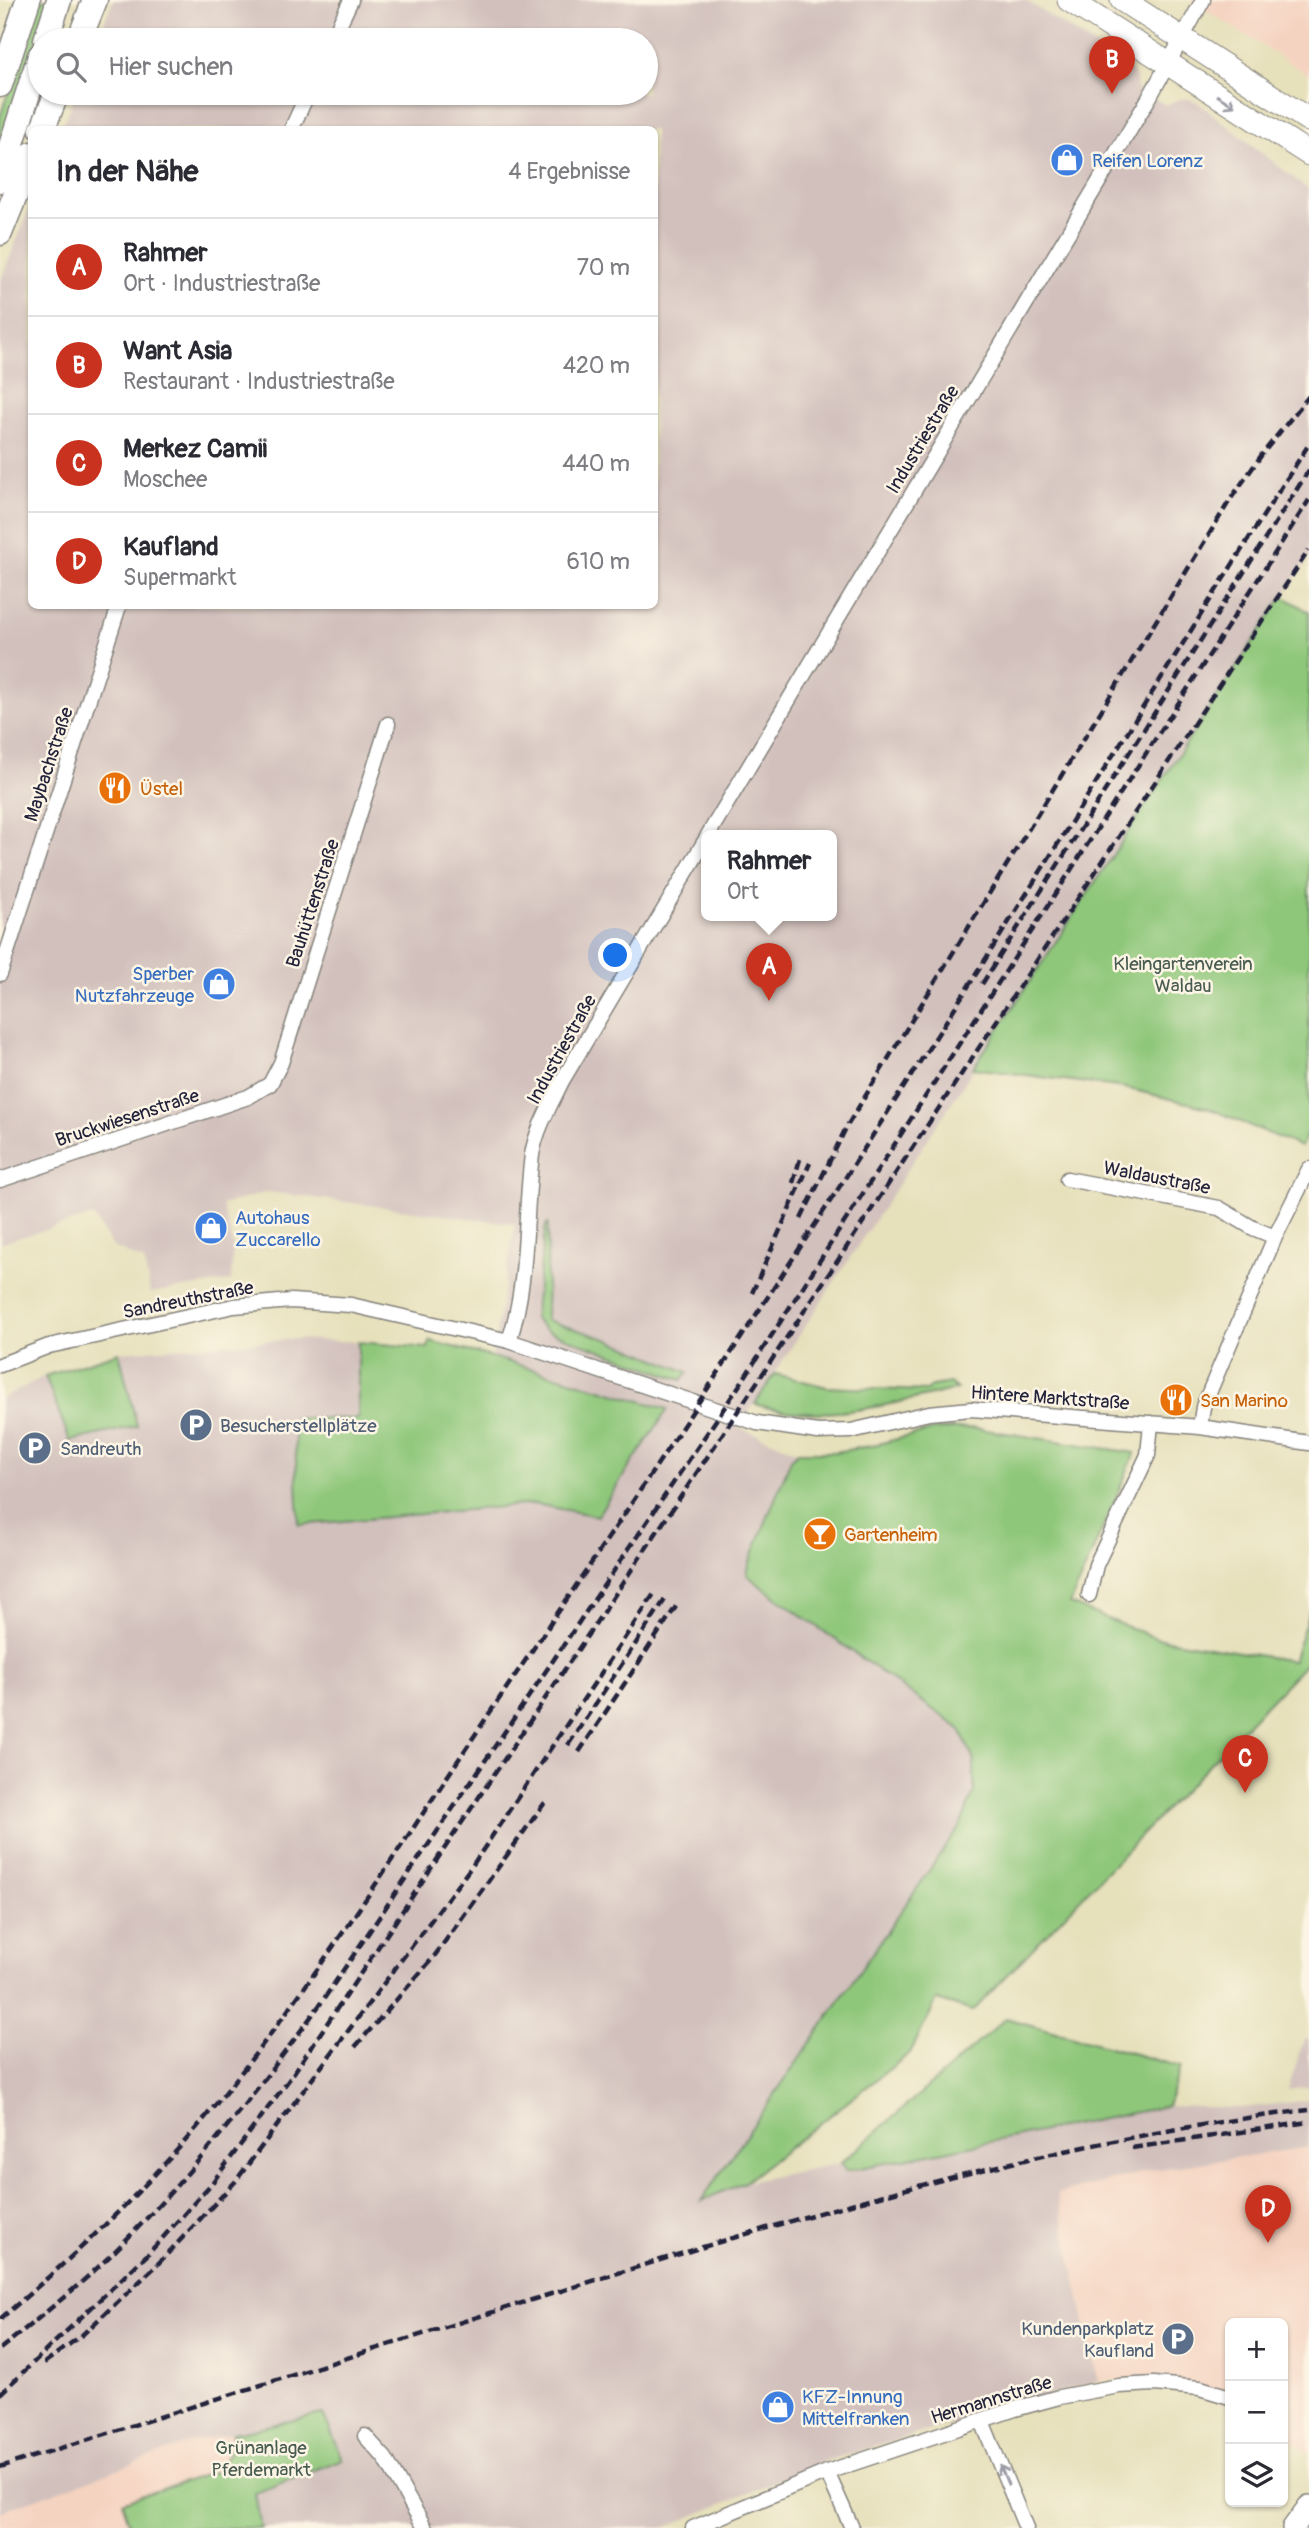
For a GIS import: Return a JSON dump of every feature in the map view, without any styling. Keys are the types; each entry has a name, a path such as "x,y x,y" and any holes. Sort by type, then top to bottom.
{"highway":[{"path":"0,85 28,0"},
{"path":"50,28 59,0"},
{"path":"84,28 95,0"},
{"path":"0,180 28,93"},
{"path":"44,126 52,105"},
{"path":"0,233 28,164"}],"main road":[{"path":"1069,0 1309,154"},
{"path":"1122,0 1309,121"},
{"path":"1293,2528 1309,2506"}],"street":[{"path":"338,28 351,0"},
{"name":"Industriestraße","path":"711,830 1168,64 1203,0"},
{"path":"293,126 302,105"},
{"name":"Maybachstraße","path":"0,974 118,609"},
{"name":"Bauhüttenstraße","path":"265,1088 281,1063 388,724"},
{"name":"Industriestraße","path":"509,1341 519,1297 533,1153 544,1117 562,1081 701,847"},
{"name":"Bruckwiesenstraße","path":"0,1180 248,1097 265,1088"},
{"path":"1200,1427 1203,1407 1275,1237 1309,1168"},
{"name":"Waldaustraße","path":"1067,1179 1219,1208 1253,1228 1275,1237"},
{"name":"Sandreuthstraße","path":"0,1365 49,1346 187,1315 234,1306 291,1301 351,1305 509,1341"},
{"name":"Hintere Marktstraße","path":"509,1341 757,1423 818,1432 850,1431 929,1413 971,1409 1200,1427 1309,1443"},
{"path":"1089,1595 1096,1565 1148,1455 1151,1423"},
{"name":"Hermannstraße","path":"693,2528 827,2472 1059,2397 1119,2386 1154,2384 1194,2387 1225,2396"},
{"path":"982,2421 1027,2528"},
{"path":"365,2436 385,2458 425,2528"},
{"path":"827,2472 852,2528"}],"shaded area":[{"path":"113,0 1025,0 1129,68 1136,77 1136,88 1166,105 1180,99 1197,102 1309,190 1309,557 739,1427 798,1452 791,1459 747,1575 960,1729 974,1761 974,1793 960,1826 702,2200 745,2182 841,2163 847,2170 1167,2106 1244,2108 1309,2100 1309,2147 1152,2170 1057,2194 1098,2381 825,2461 664,2528 261,2528 255,2493 342,2459 323,2414 192,2442 0,2512 0,1399 45,1376 71,1441 137,1426 119,1352 296,1339 358,1342 358,1419 294,1418 299,1525 535,1504 597,1516 667,1408 492,1357 515,1224 268,1192 222,1205 233,1245 231,1281 150,1293 144,1261 113,1247 93,1216 0,1243 0,282 28,212 28,609 658,609 658,126 62,126 71,105 658,105 658,28 102,28"},
{"path":"1190,0 1309,0 1309,75"},
{"path":"1304,2039 1309,2039 1309,2087 1288,2090"},
{"path":"1309,2147 1309,2453 1288,2439 1288,2318 1225,2318 1225,2404 1155,2378 1098,2381 1057,2194 1152,2170"},
{"path":"233,2433 229,2452 217,2471 122,2502 131,2528 0,2528 0,2512 192,2442"}],"green space":[{"path":"38,0 50,0 41,28 29,28"},
{"path":"28,31 28,67 0,153 0,117"},
{"name":"Kleingartenverein Waldau","path":"1283,596 1309,612 1309,1130 1301,1147 1208,1108 1125,1088 973,1068"},
{"path":"548,1222 546,1320 610,1340 688,1372 682,1380 547,1331 534,1319 545,1228"},
{"path":"430,1341 668,1409 597,1516 535,1504 299,1525 294,1418 358,1419 358,1342 428,1348"},
{"path":"119,1352 137,1426 70,1441 45,1376"},
{"path":"775,1374 827,1387 926,1391 932,1386 950,1383 957,1389 882,1406 805,1413 755,1404"},
{"path":"973,1428 1135,1453 1070,1604 1156,1638 1293,1661 1309,1612 1309,1660 973,2011 937,2000 910,2053 745,2182 701,2201 960,1826 974,1792 974,1761 960,1729 762,1587 747,1575 749,1564 791,1459 798,1452 835,1452 933,1430"},
{"path":"1006,2018 1181,2067 1167,2106 846,2171 841,2163"},
{"name":"Grünanlage Pferdemarkt","path":"323,2414 343,2459 255,2493 261,2528 131,2528 122,2502 217,2471 229,2452 233,2433"}],"railway":[{"path":"801,1219 847,1126 1230,500 1263,453 1309,396"},
{"path":"0,2319 103,2227 152,2178 241,2073 323,1961 631,1505 800,1248 966,990 1309,444"},
{"path":"982,984 1309,470"},
{"path":"0,2349 89,2275 172,2191 224,2130 321,2003 741,1383 1309,500"},
{"path":"0,2394 148,2254 212,2183 291,2077 714,1447 1309,550"},
{"path":"793,1183 800,1159"},
{"path":"752,1293 810,1163"},
{"path":"44,2363 82,2335 154,2268 235,2182 474,1863 656,1591"},
{"path":"568,1745 666,1598"},
{"path":"579,1752 677,1605"},
{"path":"355,2047 433,1958 546,1801"},
{"path":"0,2467 670,2257 850,2204 1032,2158 1124,2139 1309,2110"},
{"path":"1132,2148 1309,2122"}],"place":[{"name":"Want Asia","path":"1112,94"},
{"name":"Reifen Lorenz","path":"1067,160"},
{"name":"Üstel","path":"115,788"},
{"name":"Sperber Nutzfahrzeuge","path":"219,984"},
{"name":"Rahmer","path":"769,1001"},
{"name":"Autohaus Zuccarello","path":"211,1228"},
{"name":"San Marino","path":"1176,1400"},
{"name":"Besucherstellplätze","path":"196,1425"},
{"name":"Sandreuth","path":"35,1448"},
{"name":"Gartenheim","path":"820,1534"},
{"name":"Merkez Camii","path":"1245,1793"},
{"name":"Kaufland","path":"1268,2243"},
{"name":"Kundenparkplatz Kaufland","path":"1178,2339"},
{"name":"KFZ-Innung Mittelfranken","path":"778,2407"}]}
